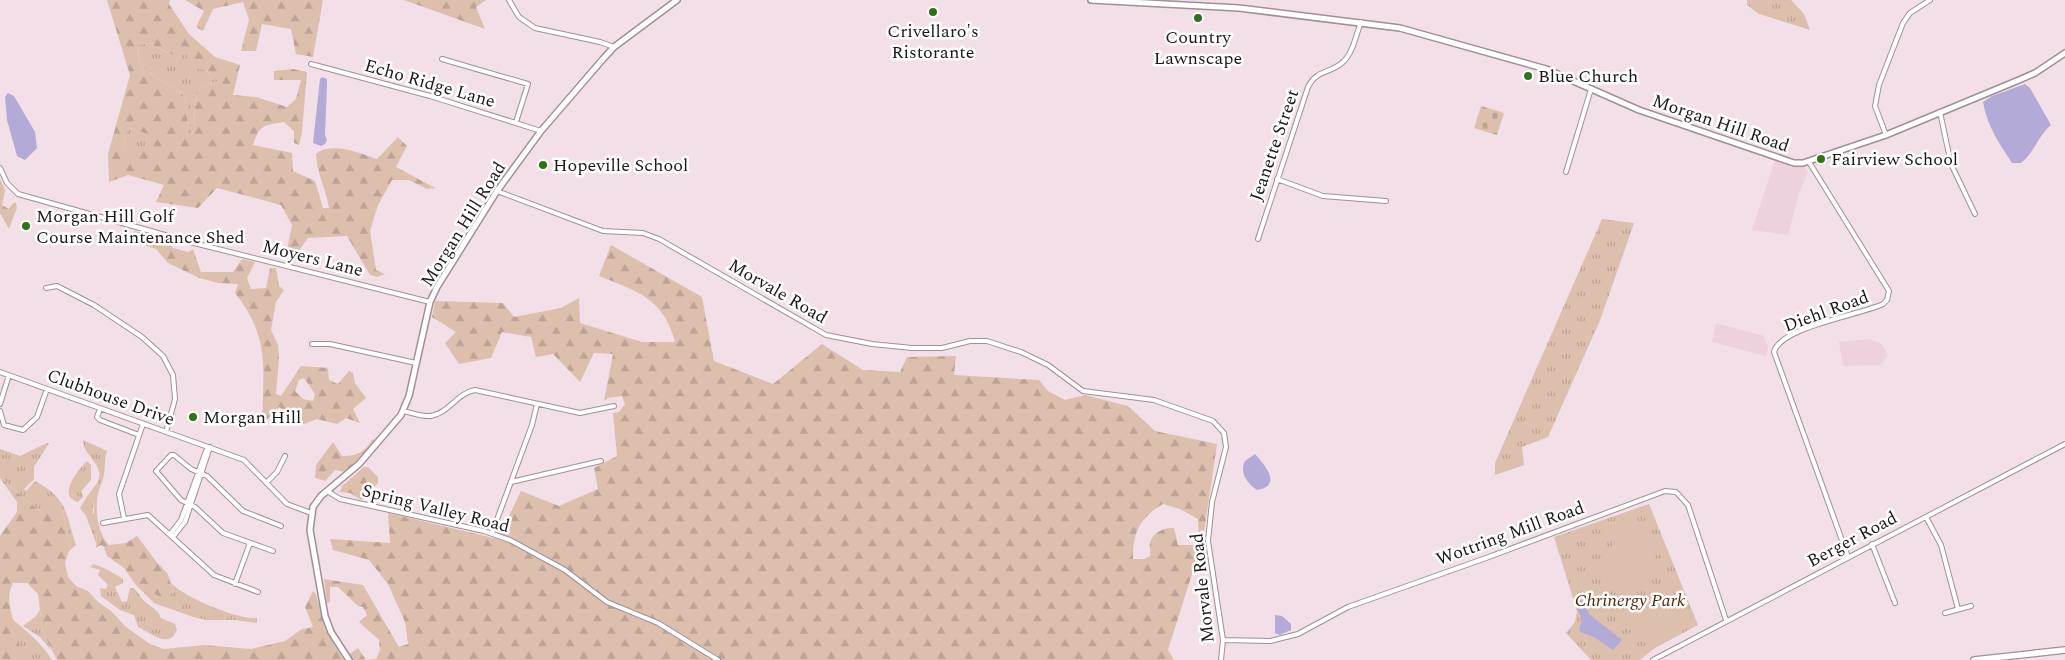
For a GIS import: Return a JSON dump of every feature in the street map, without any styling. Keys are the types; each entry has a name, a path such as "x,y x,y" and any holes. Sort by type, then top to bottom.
{"highway":[{"path":"1974,660 2065,650"}],"main road":[{"name":"Morgan Hill Road","path":"311,513 317,501 359,464 404,411 430,302 444,275 498,191 541,131 614,47 677,0"},
{"name":"Morgan Hill Road","path":"1091,0 1232,8 1400,28 1542,68 1683,126 1794,163 1809,162 1886,135 2035,73 2065,53"},
{"path":"311,513 310,530 326,618 331,632 350,660"}],"street":[{"path":"509,0 519,17 535,28 600,42 614,47"},
{"path":"1886,135 1875,106 1879,85 1903,23 1910,13 1930,0"},
{"name":"Jeanette Street","path":"1258,239 1310,82 1321,72 1342,63 1351,50 1361,22"},
{"path":"442,59 528,84 516,122"},
{"name":"Echo Ridge Lane","path":"311,64 516,122 541,131"},
{"path":"1566,172 1591,89"},
{"path":"1940,112 1951,164 1975,214"},
{"name":"Diehl Road","path":"1809,162 1889,290 1887,300 1883,304 1794,333 1777,345 1774,352 1848,557"},
{"name":"Moyers Lane","path":"0,168 7,183 18,194 190,242 430,302"},
{"path":"1278,179 1323,196 1386,201"},
{"name":"Morvale Road","path":"498,191 603,231 643,234 659,239 826,335 904,348 942,348 970,341 987,341 1021,352 1048,365 1072,385 1087,392 1154,400 1213,420 1224,433 1226,447 1212,502 1208,541 1224,640 1221,660"},
{"path":"46,288 57,286 94,305 142,337 163,356 173,374 175,399 166,432"},
{"path":"312,344 330,344 416,363"},
{"name":"Clubhouse Drive","path":"0,372 244,460 290,506 311,513"},
{"path":"0,404 9,375"},
{"path":"0,412 4,425 23,430 37,417 47,389"},
{"path":"404,411 426,416 436,415 462,395 476,390 585,413 614,406"},
{"path":"492,533 538,404"},
{"path":"100,409 98,419 140,435"},
{"path":"124,518 119,494 143,424"},
{"name":"Berger Road","path":"1653,660 1726,620 2065,444"},
{"path":"172,535 189,504 206,451 210,447"},
{"path":"273,551 223,533 189,504 181,500 158,476 158,468 171,455 174,455 200,473 243,511 281,526"},
{"path":"267,482 277,472 285,456"},
{"path":"511,482 601,461"},
{"name":"Spring Valley Road","path":"327,491 340,499 492,533 515,542 561,568 608,602 658,623 718,660"},
{"name":"Wottring Mill Road","path":"1224,640 1270,641 1298,634 1348,607 1665,491 1676,492 1688,505 1726,620"},
{"path":"103,523 148,515 214,575 258,592"},
{"path":"1926,516 1941,545 1958,609"},
{"path":"235,584 250,543"},
{"path":"1872,544 1895,603"},
{"path":"1945,612 1971,606"}],"shaded area":[{"path":"322,77 327,79 325,135 327,140 321,146 313,143 320,79"},
{"path":"2025,84 2030,88 2051,125 2021,163 2012,163 1991,127 1983,102 1992,96"},
{"path":"8,93 14,96 35,132 37,148 25,160 17,156 7,120 5,97"},
{"path":"1775,160 1803,165 1808,172 1799,194 1788,235 1752,230"},
{"path":"1716,323 1764,336 1768,347 1766,356 1712,342"},
{"path":"1869,339 1882,344 1888,356 1880,365 1843,366 1839,342"},
{"path":"1255,454 1270,475 1269,484 1265,488 1257,490 1247,481 1243,470 1245,461"},
{"path":"1581,599 1589,614 1622,640 1613,650 1594,637 1580,632 1579,628 1583,620 1577,609 1577,600"},
{"path":"1275,615 1282,616 1291,624 1291,630 1280,635 1275,633"}],"green space":[{"path":"107,0 170,0 169,4 189,34 215,57 240,65 233,95 256,97 287,107 296,99 301,80 274,80 274,71 293,69 307,72 302,132 299,145 294,143 294,131 284,122 263,127 253,145 292,153 293,171 315,181 323,208 329,208 316,154 329,148 346,149 377,159 398,137 407,146 396,167 435,188 427,189 409,180 392,180 378,205 370,231 376,270 385,274 377,277 370,275 347,236 308,238 294,257 286,255 292,225 281,205 217,188 198,208 156,202 164,185 128,175 109,182 108,154 130,75","holes":["148,43 173,55 187,55 193,68 206,70 218,81 200,87 194,105 195,128 192,135 188,133 187,107 182,93 149,73 139,62 138,45","127,127 147,134 145,149 140,154 123,149"]},
{"path":"185,0 323,0 313,57 296,54 291,29 262,24 256,51 241,51 249,20 243,2 213,9 203,31 196,27 204,11"},
{"path":"404,0 486,0 476,7 485,29"},
{"path":"1747,0 1791,0 1804,14 1810,30 1759,14 1747,5"},
{"path":"148,43 173,55 187,55 219,81 200,87 194,105 195,128 192,135 188,133 187,107 182,93 149,73 139,62 138,45"},
{"path":"1481,106 1504,113 1497,135 1474,128"},
{"path":"127,127 147,134 145,149 140,155 123,149"},
{"path":"0,179 5,190 2,205 9,209 13,203 16,203 17,208 9,229 0,213"},
{"path":"1602,219 1634,223 1601,318 1548,437 1522,447 1524,465 1495,475 1495,463"},
{"path":"135,231 168,241 173,248 188,252 193,249 201,272 233,272 242,259 255,262 247,278 251,289 266,288 270,268 276,268 279,286 284,290 276,302 271,330 278,345 279,358 276,394 281,396 301,366 328,368 329,380 338,384 349,371 353,373 355,383 366,398 353,409 360,423 346,418 337,424 317,419 304,424 279,407 262,425 263,371 260,340 247,309 235,293 238,284 218,283 199,278 168,263 156,249 135,242 131,233","holes":["304,378 315,394 313,401 303,399 295,391 299,380"]},
{"path":"611,245 702,297 714,361 773,384 822,344 863,370 900,372 907,357 956,356 954,375 1039,380 1048,391 1065,400 1085,395 1128,406 1155,431 1217,444 1203,539 1168,650 1174,660 366,660 376,659 380,650 379,640 359,622 367,615 363,607 358,606 338,587 330,587 330,602 327,603 324,579 363,585 399,647 408,644 405,622 388,584 369,560 333,550 330,539 390,543 388,513 498,539 521,491 559,506 598,489 594,468 617,456 613,413 619,412 625,404 622,396 608,398 604,401 613,354 594,353 580,382 553,354 536,357 531,337 502,332 491,358 459,364 445,343 456,332 432,317 435,301 503,303 514,317 561,308 579,298 580,323 642,342 675,342 664,315 647,298 625,286 599,276","holes":["1163,504 1180,509 1198,519 1199,545 1178,545 1174,528 1166,528 1156,533 1151,539 1150,556 1144,559 1133,559 1136,533 1143,520"]},
{"path":"373,439 375,441 346,472 335,470 325,481 315,478 316,465 333,442 342,456 348,456 360,452"},
{"path":"83,440 107,451 100,487 97,483 99,471 84,446"},
{"path":"49,443 34,467 34,479 24,489 26,491 35,481 60,500 67,515 76,545 67,553 70,547 63,512 41,512 0,478 0,449 20,456"},
{"path":"87,461 91,465 91,480 81,491 83,497 78,502 72,499 69,494 69,488 79,470"},
{"path":"364,467 368,467 378,477 378,483 361,500 350,493 340,492 342,486"},
{"path":"0,478 41,512 63,512 70,547 65,563 68,577 76,586 88,591 126,627 150,644 164,649 204,645 251,649 285,641 302,629 313,627 305,607 313,591 316,594 325,629 343,659 358,648 366,660 57,660 43,633 38,594 27,583 13,583 9,601 19,641 19,660 0,660 0,536 17,512 17,502"},
{"path":"97,483 100,487 97,501 97,517 101,533 109,545 126,543 137,536 168,577 173,591 169,596 161,597 136,585 124,568 107,556 104,547 101,545 96,548 95,526 86,516 87,514 94,514 94,500 88,495"},
{"path":"88,495 94,500 92,520 96,529 96,543 86,516 80,508"},
{"name":"Chrinergy Park","path":"1649,504 1698,625 1655,648 1640,660 1591,660 1566,633 1575,622 1577,611 1554,537"},
{"path":"1625,525 1662,546 1633,596 1596,575"},
{"path":"154,559 167,573 172,584 179,590 225,612 248,618 257,618 257,623 234,620 206,620 154,603 136,585 161,596 169,596 173,591 168,577"},
{"path":"93,564 123,579 123,583 115,587 122,602 127,601 130,588 134,588 144,601 158,612 161,618 175,624 177,630 174,636 170,639 160,638 138,627 134,615 120,610 101,596 100,588 106,589 108,585 98,575 100,570 90,567"},
{"path":"1670,581 1684,622 1682,625 1641,640 1632,625 1635,611 1650,592"},
{"path":"40,610 43,633 51,650 40,637 23,626 36,616"},
{"path":"11,618 38,642 52,660 19,660"}],"place":[{"name":"Crivellaro's Ristorante","path":"933,12"},
{"name":"Country Lawnscape","path":"1198,18"},
{"name":"Blue Church","path":"1528,76"},
{"name":"Fairview School","path":"1821,159"},
{"name":"Hopeville School","path":"543,165"},
{"name":"Morgan Hill Golf Course Maintenance Shed","path":"26,226"},
{"name":"Morgan Hill","path":"193,417"}]}
